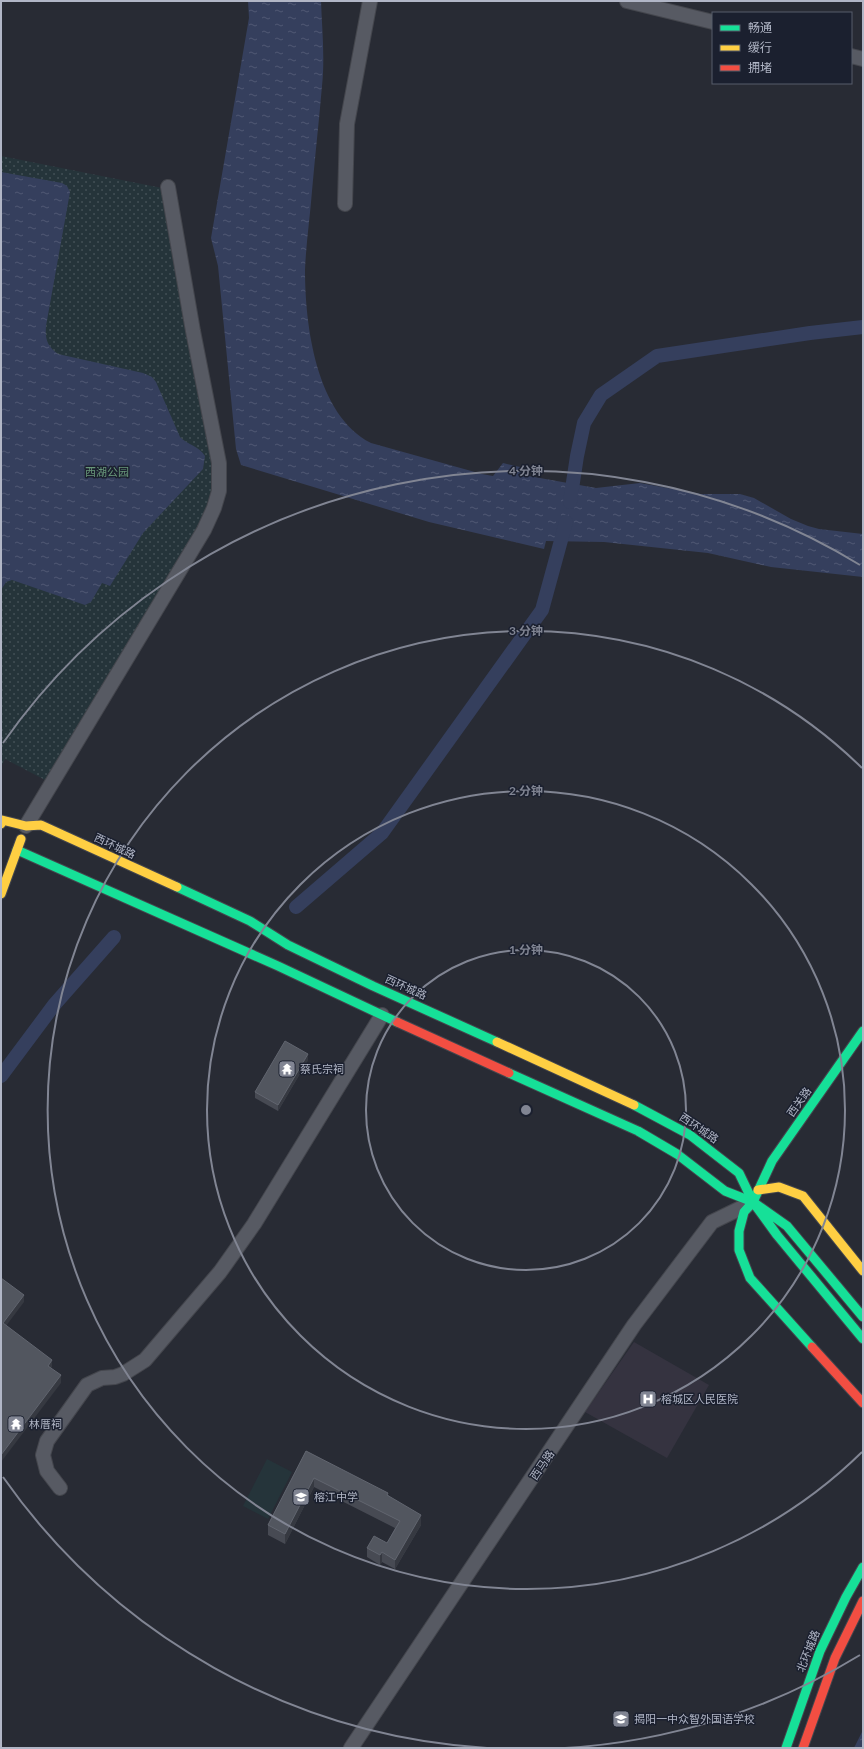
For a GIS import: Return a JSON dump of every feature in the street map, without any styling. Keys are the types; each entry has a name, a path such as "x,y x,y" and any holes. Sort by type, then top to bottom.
{"main road":[{"name":"西环城路","path":"2,822 26,826 42,825 250,920 288,945 373,986 648,1111 690,1135 739,1173 756,1196 776,1235 863,1339"},
{"path":"1,894 26,826"},
{"name":"西环城路","path":"17,850 108,892 278,966 382,1015 638,1131 677,1154 725,1190 756,1196 787,1226 863,1317"},
{"name":"西关路","path":"863,1031 772,1162 756,1196 744,1212 739,1231 739,1250 750,1278 863,1403"},
{"path":"756,1196 772,1186 779,1187 802,1196 863,1270"},
{"name":"北环城路","path":"786,1748 822,1645 863,1567"},
{"path":"803,1748 835,1658 863,1600"}],"street":[{"path":"345,204 347,124 370,1"},
{"path":"627,1 653,4 712,22"},
{"path":"852,56 863,59"},
{"path":"26,826 204,530 214,508 219,491 220,463 193,331 168,187"},
{"path":"60,1488 47,1471 43,1455 47,1441 87,1385 102,1378 115,1377 123,1374 145,1360 220,1272 254,1224 382,1015"},
{"name":"西马路","path":"351,1748 634,1325 712,1222 756,1196"}],"shaded area":[{"name":"榕城区人民医院","path":"634,1342 709,1385 667,1458 585,1412"}],"green space":[{"name":"西湖公园","path":"1,156 162,188 217,480 203,525 47,781 5,759 1,767"},
{"path":"267,1459 292,1472 268,1519 243,1506"}],"water":[{"path":"248,1 321,1 323,75 306,250 306,292 311,342 317,367 337,412 352,430 371,443 493,476 503,463 520,467 523,475 596,488 640,483 701,494 740,494 754,498 791,519 808,526 819,529 863,534 863,577 771,567 708,553 604,542 546,541 544,549 429,522 241,465 236,449 218,266 211,238 249,18"},
{"path":"1,172 62,183 67,186 70,192 46,326 46,338 51,348 58,354 143,373 152,377 156,382 180,437 200,450 205,456 203,469 143,533 110,586 102,583 91,602 85,605 12,580 6,582 1,590"},
{"path":"863,1730 863,1748 854,1748"}],"building":[{"name":"蔡氏宗祠","path":"285,1041 308,1054 278,1105 255,1092"},
{"name":"林厝祠","path":"1,1278 24,1295 3,1323 52,1360 48,1366 61,1375 1,1455"},
{"path":"306,1451 388,1493 387,1495 421,1515 395,1560 382,1552 380,1555 367,1548 374,1536 387,1543 400,1521 314,1478 285,1534 268,1525"}],"waterway":[{"path":"570,502 584,423 601,395 657,356 810,333 863,327"},
{"path":"296,907 382,833 542,610 566,522"},
{"path":"1,1076 54,1005 114,937"}],"traffic: fast":[{"path":"17,850 278,966 397,1022"},
{"path":"177,887 250,921 288,945 373,986 497,1042"},
{"path":"812,1347 750,1278 739,1250 739,1231 744,1212 753,1202 772,1161 863,1031"},
{"path":"509,1073 638,1131 677,1154 725,1191 753,1202"},
{"path":"634,1105 690,1135 739,1173 753,1202"},
{"path":"863,1317 787,1226 753,1202 777,1235 863,1339"},
{"path":"786,1748 820,1651 846,1597 863,1567"}],"traffic: slow":[{"path":"1,824 2,820 26,826 41,825 177,887"},
{"path":"1,894 21,839"},
{"path":"497,1042 634,1105"},
{"path":"758,1190 779,1187 803,1196 863,1271"}],"traffic: jam":[{"path":"397,1022 509,1073"},
{"path":"812,1347 863,1403"},
{"path":"803,1748 835,1658 863,1601"}],"place":[{"name":"蔡氏宗祠","path":"287,1069"},
{"name":"榕城区人民医院","path":"648,1399"},
{"name":"林厝祠","path":"16,1424"},
{"name":"榕江中学","path":"301,1497"},
{"name":"揭阳一中众智外国语学校","path":"621,1719"}]}
